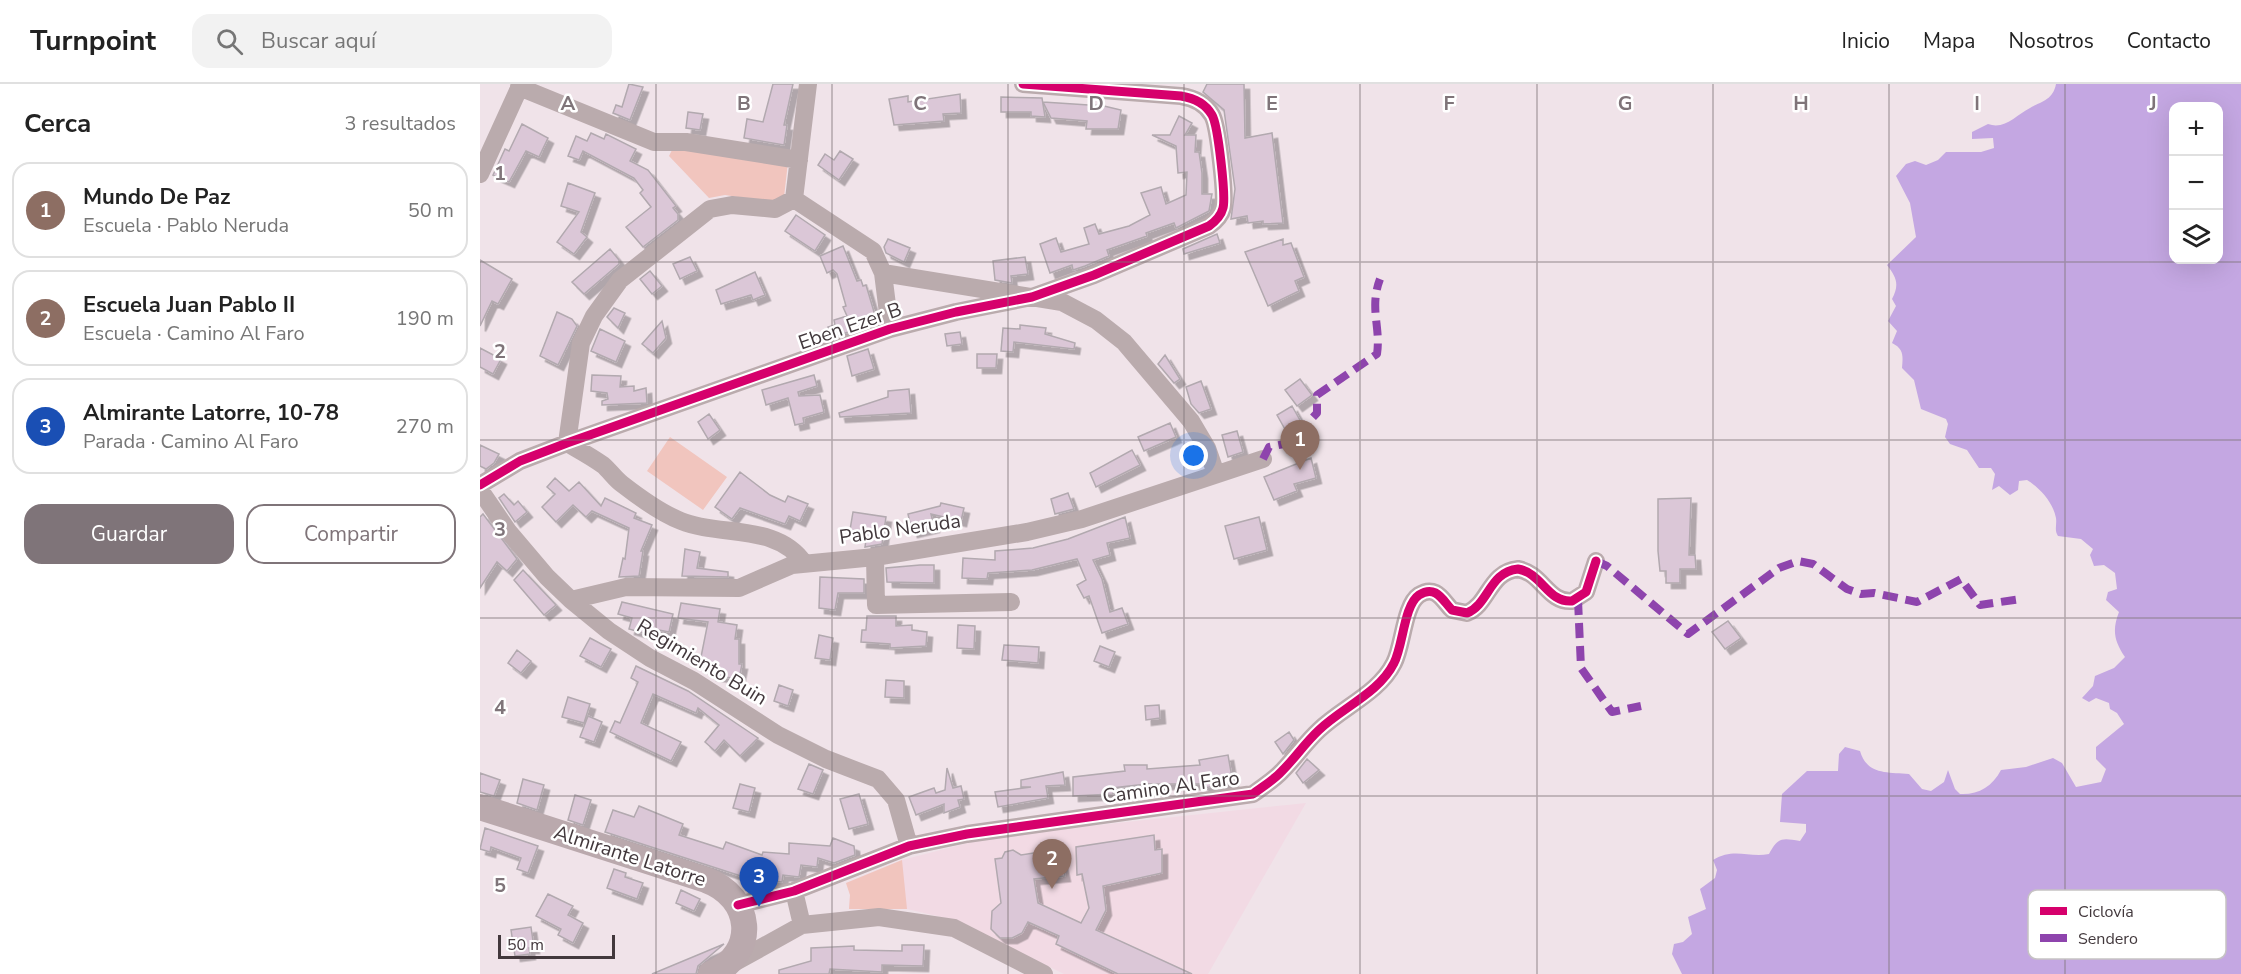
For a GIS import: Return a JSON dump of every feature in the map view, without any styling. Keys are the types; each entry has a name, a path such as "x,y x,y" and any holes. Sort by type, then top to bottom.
{"main road":[{"name":"Almirante Latorre","path":"480,807 716,884 732,896 738,905"},
{"path":"717,971 738,952 742,942 744,921 738,905"}],"street":[{"path":"804,563 790,549 771,539 747,532 698,527 667,514 621,484 603,465 567,443 581,343 602,303 620,280 710,209 732,205 775,209 794,199 808,84"},
{"name":"Eben Ezer B","path":"480,485 520,461 567,443 890,329 956,312 1032,297 1094,275 1209,226 1219,217 1224,201 1216,125 1211,113 1201,103 1181,96 1023,84"},
{"path":"480,174 520,86 654,141 686,142 799,160"},
{"name":"Eben Ezer B","path":"794,199 873,251 883,273 890,329"},
{"name":"Eben Ezer B","path":"883,273 1062,302 1096,320 1124,342 1191,421 1207,448 1216,474"},
{"name":"Pablo Neruda","path":"571,600 626,587 724,590 739,588 781,569 804,563 875,557 1055,526 1263,459"},
{"name":"Regimiento Buin","path":"480,490 525,552 571,600 629,645 694,681 778,735 826,759 878,779 896,800 909,846"},
{"path":"875,557 876,605 1011,602"},
{"name":"Camino Al Faro","path":"738,905 794,891 909,846 967,834 1253,794 1282,772 1319,729 1382,681 1398,655 1411,607 1418,596 1423,593 1436,593 1446,600 1452,610 1467,613 1476,607 1498,577 1518,569 1536,576 1556,598 1572,602 1586,592 1596,561"},
{"path":"794,891 802,924"},
{"path":"717,971 802,924 879,917 932,923 973,936 1044,974"}],"shaded area":[{"path":"2056,84 2241,84 2241,974 1682,974 1672,954 1674,944 1683,942 1692,934 1688,917 1706,909 1700,889 1715,878 1717,870 1713,860 1734,853 1769,854 1775,844 1781,840 1800,841 1806,832 1806,824 1780,822 1782,794 1807,771 1838,771 1839,754 1845,747 1860,751 1863,759 1873,768 1879,771 1909,774 1922,789 1931,791 1944,782 1948,770 1955,789 1960,794 1967,794 1984,789 2001,770 2026,767 2053,758 2062,763 2076,787 2101,782 2106,769 2096,759 2096,747 2124,724 2117,713 2110,709 2109,703 2096,698 2089,702 2082,698 2093,686 2095,676 2114,668 2125,657 2118,646 2115,635 2115,624 2119,612 2106,600 2108,592 2117,589 2115,573 2104,565 2094,566 2090,555 2093,549 2081,539 2058,536 2052,506 2032,483 2027,480 2019,481 2018,490 2010,495 1999,486 1992,490 1995,474 1991,468 1979,468 1967,450 1950,444 1945,437 1948,424 1946,419 1921,409 1914,380 1902,368 1902,353 1892,343 1897,331 1888,321 1896,306 1892,299 1896,285 1895,277 1887,265 1916,237 1910,203 1896,176 1906,164 1915,161 1926,165 1938,160 1946,152 1981,152 1994,148 1993,138 1972,139 1972,132 1988,124 2000,125 2010,121 2052,94"},
{"path":"673,148 788,162 784,197 776,203 725,195 709,198 669,156"},
{"path":"670,437 727,477 703,510 647,471"},
{"path":"1306,803 1208,974 1064,974 954,920 907,909 849,909 850,895 846,883 902,860 995,836"},
{"path":"902,860 907,909 849,909 850,895 846,883"}],"building":[{"path":"629,84 643,87 630,120 613,113 616,105 622,107"},
{"path":"773,84 793,84 784,125 787,125 784,145 744,138 747,119 763,122"},
{"path":"1207,84 1244,84 1245,138 1272,133 1283,223 1263,224 1263,221 1248,223 1247,216 1231,219 1235,189 1224,110 1203,92"},
{"path":"960,94 961,113 943,114 944,121 894,125 889,99 908,96 908,102"},
{"path":"1001,97 1042,98 1045,117 1031,116 1031,112 1001,112"},
{"path":"1043,102 1104,106 1121,110 1118,129 1086,129 1087,121 1051,118"},
{"path":"688,112 703,114 700,130 686,128"},
{"path":"1179,116 1192,123 1185,135 1196,135 1195,152 1199,152 1202,194 1212,194 1209,211 1176,228 1174,223 1146,233 1147,236 1107,250 1109,256 1085,266 1073,270 1072,265 1050,273 1040,244 1056,238 1061,252 1089,244 1084,228 1095,224 1099,234 1129,226 1150,215 1141,193 1161,187 1166,204 1186,195 1187,172 1178,173 1176,146 1152,135 1170,135"},
{"path":"522,124 548,138 539,157 526,151 509,182 493,175 505,149 509,151"},
{"path":"591,133 604,139 606,134 636,149 630,161 648,170 676,206 673,208 678,214 678,220 643,247 626,227 651,207 640,193 643,190 634,178 583,151 579,160 568,156 576,136 587,141"},
{"path":"840,151 853,159 839,180 818,165 825,154 834,160"},
{"path":"568,183 595,193 581,232 587,237 574,254 557,242 579,212 561,206"},
{"path":"796,215 825,235 815,251 785,231"},
{"path":"1217,234 1220,243 1184,254 1183,249"},
{"path":"888,239 910,248 904,262 886,253 884,247"},
{"path":"1283,239 1283,245 1291,243 1304,277 1295,281 1299,291 1268,306 1245,252"},
{"path":"843,246 857,281 861,280 863,286 866,285 877,322 831,338 828,327 835,325 834,320 847,316 843,307 846,306 837,274 833,270 827,273 820,256"},
{"path":"610,249 619,260 619,264 584,294 572,282"},
{"path":"690,257 697,271 680,279 673,264"},
{"path":"1025,257 1028,274 1011,276 1012,283 995,280 993,261"},
{"path":"480,260 512,279 498,304 492,301 480,326"},
{"path":"650,271 662,286 652,294 640,279"},
{"path":"755,272 765,295 753,300 751,295 721,304 716,290"},
{"path":"614,308 625,313 618,328 607,317"},
{"path":"557,312 572,319 577,326 558,365 540,356"},
{"path":"662,321 666,338 653,353 642,344"},
{"path":"1020,325 1046,328 1045,334 1075,343 1074,349 1014,342 1013,352 1001,351 1003,328 1020,329"},
{"path":"600,329 625,341 616,362 591,351"},
{"path":"960,332 962,344 947,346 945,334"},
{"path":"480,348 501,359 493,374 480,367"},
{"path":"868,349 874,369 852,376 847,356"},
{"path":"977,354 997,354 996,368 977,368"},
{"path":"1165,355 1180,379 1174,383 1158,364"},
{"path":"592,375 621,376 620,387 634,386 634,391 646,388 647,403 602,405 602,401 608,399 607,393 591,391"},
{"path":"814,375 817,386 798,392 799,396 820,395 824,412 803,418 804,423 795,425 788,398 766,405 762,390"},
{"path":"1300,379 1312,395 1297,406 1285,390"},
{"path":"1201,381 1211,409 1199,413 1191,404 1186,387"},
{"path":"909,389 911,413 840,417 839,413 888,397 888,391"},
{"path":"1292,406 1301,422 1286,431 1277,415"},
{"path":"709,414 720,430 708,439 698,422"},
{"path":"1170,423 1176,437 1144,451 1138,437"},
{"path":"1237,431 1243,452 1228,457 1222,435"},
{"path":"480,445 499,454 494,463 486,469 480,466"},
{"path":"1132,450 1140,465 1096,487 1090,473"},
{"path":"1311,458 1316,478 1294,484 1297,491 1274,500 1264,477"},
{"path":"740,472 770,495 785,502 788,496 808,504 800,521 789,516 785,524 740,508 732,519 715,507"},
{"path":"555,478 569,491 579,482 601,506 605,498 636,513 634,518 652,525 641,551 643,551 639,576 619,577 623,558 625,559 629,528 592,511 586,517 573,505 556,522 542,507 555,494 547,487"},
{"path":"1068,493 1074,509 1055,514 1051,499"},
{"path":"504,494 514,505 518,501 527,512 515,522 499,498"},
{"path":"1691,498 1689,555 1695,555 1696,569 1680,569 1680,583 1666,583 1666,571 1660,571 1658,551 1658,499"},
{"path":"941,503 964,508 961,521 931,514 934,527 912,532 908,514 940,506"},
{"path":"853,512 886,517 882,544 865,547 867,533 850,530"},
{"path":"483,514 517,559 507,571 497,562 480,588 480,517"},
{"path":"1125,517 1130,538 1107,543 1110,555 1093,560 1102,579 1110,612 1122,608 1128,624 1102,633 1089,596 1084,598 1077,585 1086,580 1077,559 1032,570 988,573 987,579 962,578 963,558 995,560 995,551 1033,548 1068,539"},
{"path":"1259,517 1267,550 1234,559 1225,526"},
{"path":"685,549 700,552 697,568 728,572 728,577 682,576"},
{"path":"934,565 934,583 887,582 886,568"},
{"path":"523,570 556,605 544,615 514,580"},
{"path":"820,577 864,579 864,593 838,593 835,610 819,608"},
{"path":"622,602 673,614 669,632 648,628 647,634 629,629 632,618 618,614"},
{"path":"681,603 720,609 718,622 737,625 735,639 739,639 739,664 742,664 739,679 711,675 712,670 699,667 708,622 678,618"},
{"path":"867,616 896,616 896,626 912,625 912,630 927,632 926,646 890,648 890,644 861,642 862,630 866,630"},
{"path":"1728,621 1741,638 1725,649 1712,632"},
{"path":"958,625 975,626 974,649 957,648"},
{"path":"819,635 833,638 830,660 815,658"},
{"path":"590,638 611,649 601,667 580,656"},
{"path":"1004,645 1039,647 1038,663 1002,660"},
{"path":"1100,646 1115,652 1109,667 1094,661"},
{"path":"517,650 531,661 521,673 508,663"},
{"path":"636,666 688,691 758,738 740,756 724,740 715,751 705,742 719,725 698,708 696,713 653,694 641,723 681,742 671,761 610,732 615,721 620,723 638,682 631,678"},
{"path":"886,680 904,681 904,698 885,697"},
{"path":"779,685 793,690 788,706 774,701"},
{"path":"568,697 590,704 584,723 562,717"},
{"path":"1159,705 1160,718 1146,720 1145,706"},
{"path":"588,716 602,722 594,742 580,737"},
{"path":"1289,732 1294,740 1283,754 1275,742"},
{"path":"1228,755 1233,783 1204,788 1203,784 1147,784 1112,788 1113,794 1073,796 1073,777 1125,771 1124,765 1147,765 1147,769 1200,765 1199,760"},
{"path":"1307,759 1319,770 1303,783 1296,773"},
{"path":"809,764 823,770 813,794 798,789"},
{"path":"947,768 953,788 961,786 964,799 958,800 960,807 944,813 944,804 916,815 909,797 934,788 936,793 945,790"},
{"path":"1063,772 1065,785 1046,786 1048,798 998,807 995,792 1031,787 1021,787 1021,780"},
{"path":"480,773 500,780 494,796 480,792"},
{"path":"523,779 544,785 537,810 517,803"},
{"path":"740,784 755,788 749,812 733,808"},
{"path":"859,794 868,824 849,829 840,799"},
{"path":"575,795 591,800 583,825 568,820"},
{"path":"639,806 683,824 679,835 723,849 726,842 762,855 763,852 789,854 789,843 830,846 833,838 854,846 855,855 834,863 818,858 817,867 801,865 799,877 783,875 782,882 747,878 605,832 613,810 634,817"},
{"path":"485,828 538,846 528,873 517,869 521,858 491,847 490,852 480,849"},
{"path":"1154,835 1155,850 1162,849 1162,873 1103,886 1106,910 1096,930 1192,974 1118,974 1056,944 1059,936 1028,922 1022,933 1012,938 1000,938 991,929 992,911 1001,903 995,859 1002,858 1005,852 1013,850 1021,855 1059,849 1065,876 1034,879 1038,903 1081,923 1089,908 1082,874 1077,875 1076,847"},
{"path":"614,869 626,873 625,877 643,883 637,899 607,888"},
{"path":"681,890 700,899 694,911 676,903"},
{"path":"548,894 573,906 568,915 583,923 573,943 558,935 561,929 536,916"},
{"path":"531,927 534,948 529,948 530,954 515,956 511,930"},
{"path":"724,944 698,966 696,974 652,974"},
{"path":"902,945 924,945 923,966 882,965 882,972 830,969 829,974 779,974 779,970 811,961 811,948 854,946 854,950 902,951"}],"marked path":[{"path":"1263,459 1269,447 1289,443 1317,413 1317,395 1377,354 1375,299 1380,279"},
{"path":"1596,561 1607,566 1688,634 1779,568 1798,561 1813,564 1847,589 1861,594 1874,593 1917,602 1961,579 1980,605 2021,599"},
{"path":"1578,600 1581,668 1612,712 1641,706"}],"cycle path":[{"path":"480,485 520,461 567,443 890,329 956,312 1032,297 1094,275 1209,226 1220,216 1224,201 1219,146 1212,115 1203,104 1181,96 1023,84"},
{"path":"738,905 794,891 909,846 967,834 1253,794 1279,774 1319,730 1370,691 1387,674 1397,656 1410,607 1419,595 1430,591 1442,598 1452,610 1467,613 1480,603 1501,576 1508,571 1518,569 1533,576 1557,597 1572,601 1586,592 1596,561"}],"place":[{"name":"Mundo De Paz","path":"1300,470"},
{"name":"Escuela Juan Pablo II","path":"1052,889"},
{"name":"Almirante Latorre, 10-78","path":"759,907"}]}
